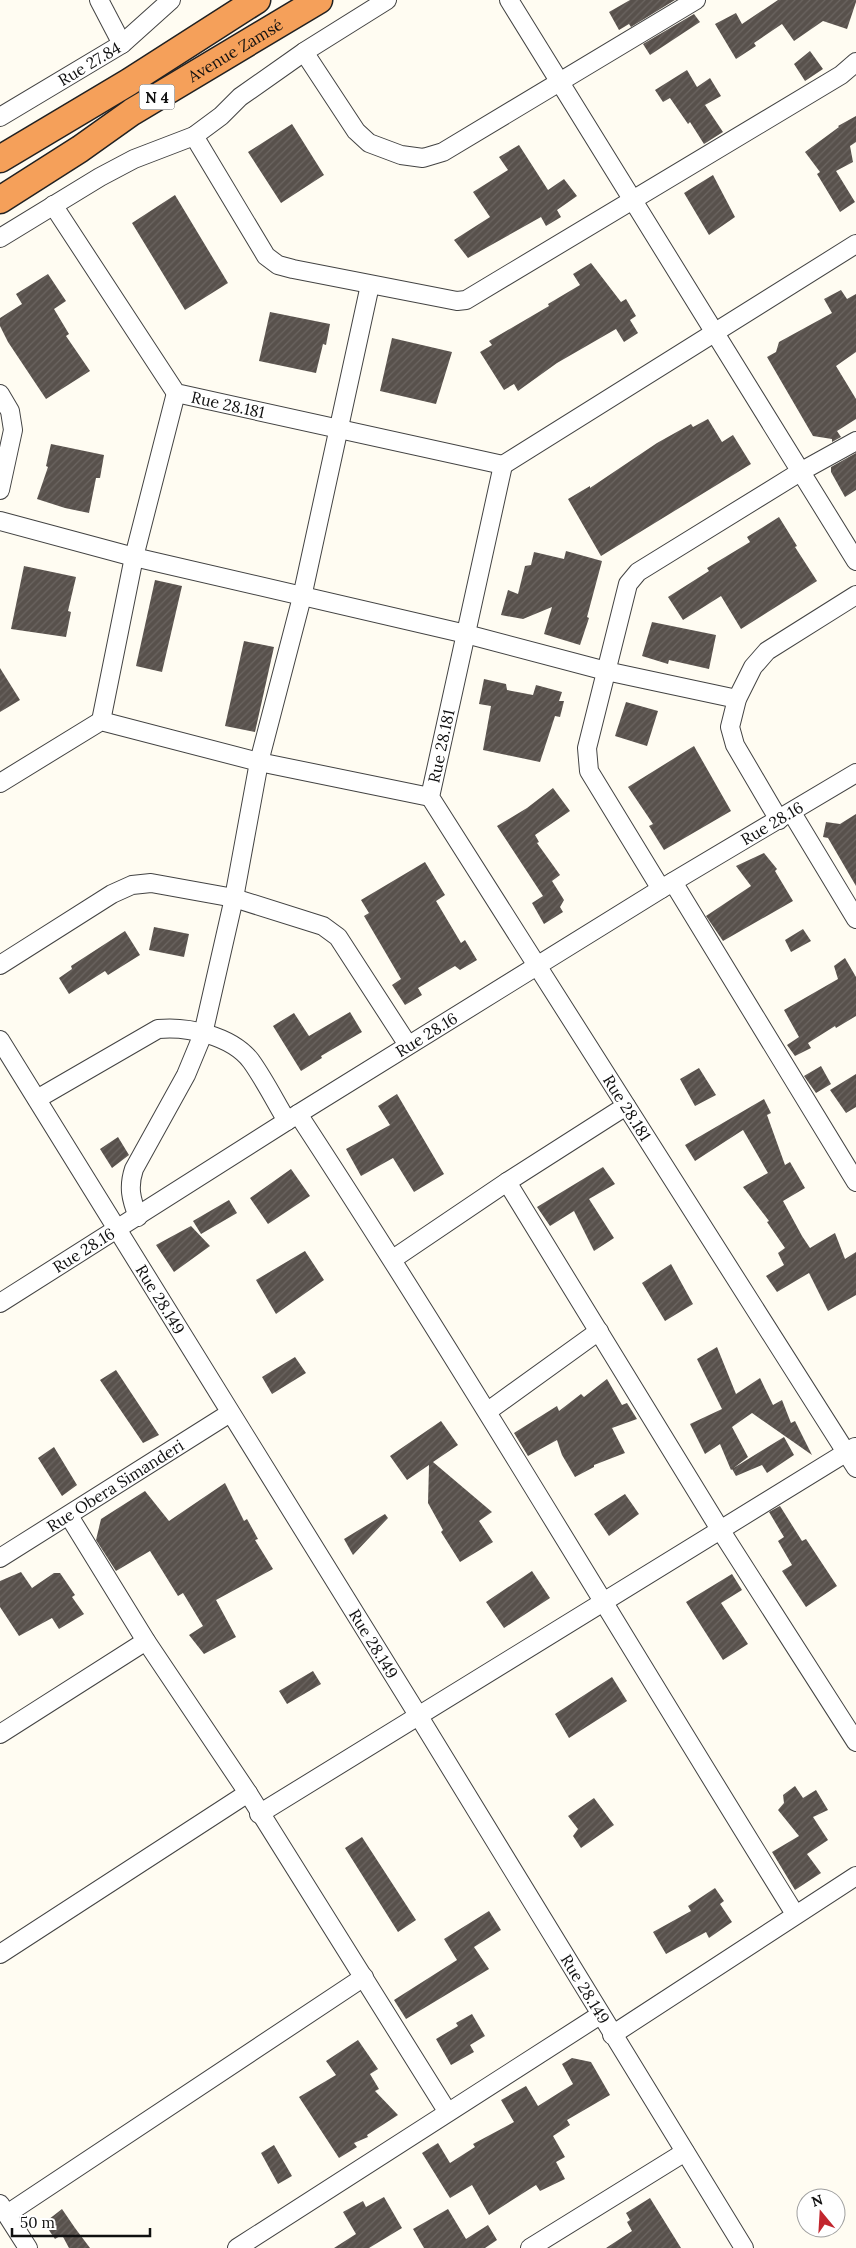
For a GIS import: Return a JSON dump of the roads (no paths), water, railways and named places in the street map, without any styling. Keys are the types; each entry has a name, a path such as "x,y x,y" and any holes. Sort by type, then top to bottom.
{"highway":[{"name":"Avenue Zamsé","path":"0,159 129,82 257,0"},
{"name":"Avenue Zamsé","path":"0,200 80,149 132,112 319,0"}],"street":[{"path":"99,0 122,44"},
{"name":"Rue 27.84","path":"0,117 122,44 172,0"},
{"path":"0,238 52,205 134,159 194,136 221,116 240,97 304,52 386,0"},
{"path":"510,0 716,331 800,472 856,561"},
{"path":"304,52 356,131 369,143 401,155 424,158 443,152 696,0"},
{"path":"194,136 266,256 278,265 293,270 370,285 457,301 466,300 633,198 841,75 856,62"},
{"name":"Rue 28.181","path":"52,205 176,393 456,456 503,464 430,797 626,1106 851,1449 856,1468"},
{"path":"503,464 856,244"},
{"path":"138,1217 130,1198 130,1184 134,1169 186,1074 203,1034 234,898 259,762 302,597 337,428 370,285"},
{"path":"101,721 134,557 176,393"},
{"path":"0,394 10,411 13,430 0,490"},
{"path":"856,441 800,472 633,577 628,584 587,748 589,771 667,886 856,1182"},
{"path":"0,521 134,557 466,634 606,671 737,699"},
{"path":"856,595 767,651 753,668 737,699 730,727 735,745 856,919"},
{"path":"0,783 101,721 259,762 430,797"},
{"name":"Rue 28.16","path":"0,1303 117,1231 292,1117 408,1045 856,773"},
{"path":"0,964 112,894 132,885 151,883 234,898 323,926 338,937 408,1045"},
{"path":"37,1099 158,1030 173,1028 203,1034 236,1047 250,1060 393,1259 795,1914"},
{"name":"Rue 28.149","path":"0,1040 418,1715 744,2248"},
{"path":"393,1259 507,1182 626,1106"},
{"path":"507,1182 720,1531 856,1742"},
{"path":"488,1411 599,1331"},
{"name":"Rue Obera Simanderi","path":"0,1558 230,1413"},
{"path":"259,1814 851,1449"},
{"path":"69,1516 146,1641 248,1793 259,1814 448,2111"},
{"path":"0,1734 146,1641"},
{"path":"0,1954 248,1793"},
{"path":"612,2034 856,1876"},
{"path":"28,2248 4,2209 364,1977"},
{"path":"237,2248 600,2015"},
{"path":"530,2248 685,2152"}]}
